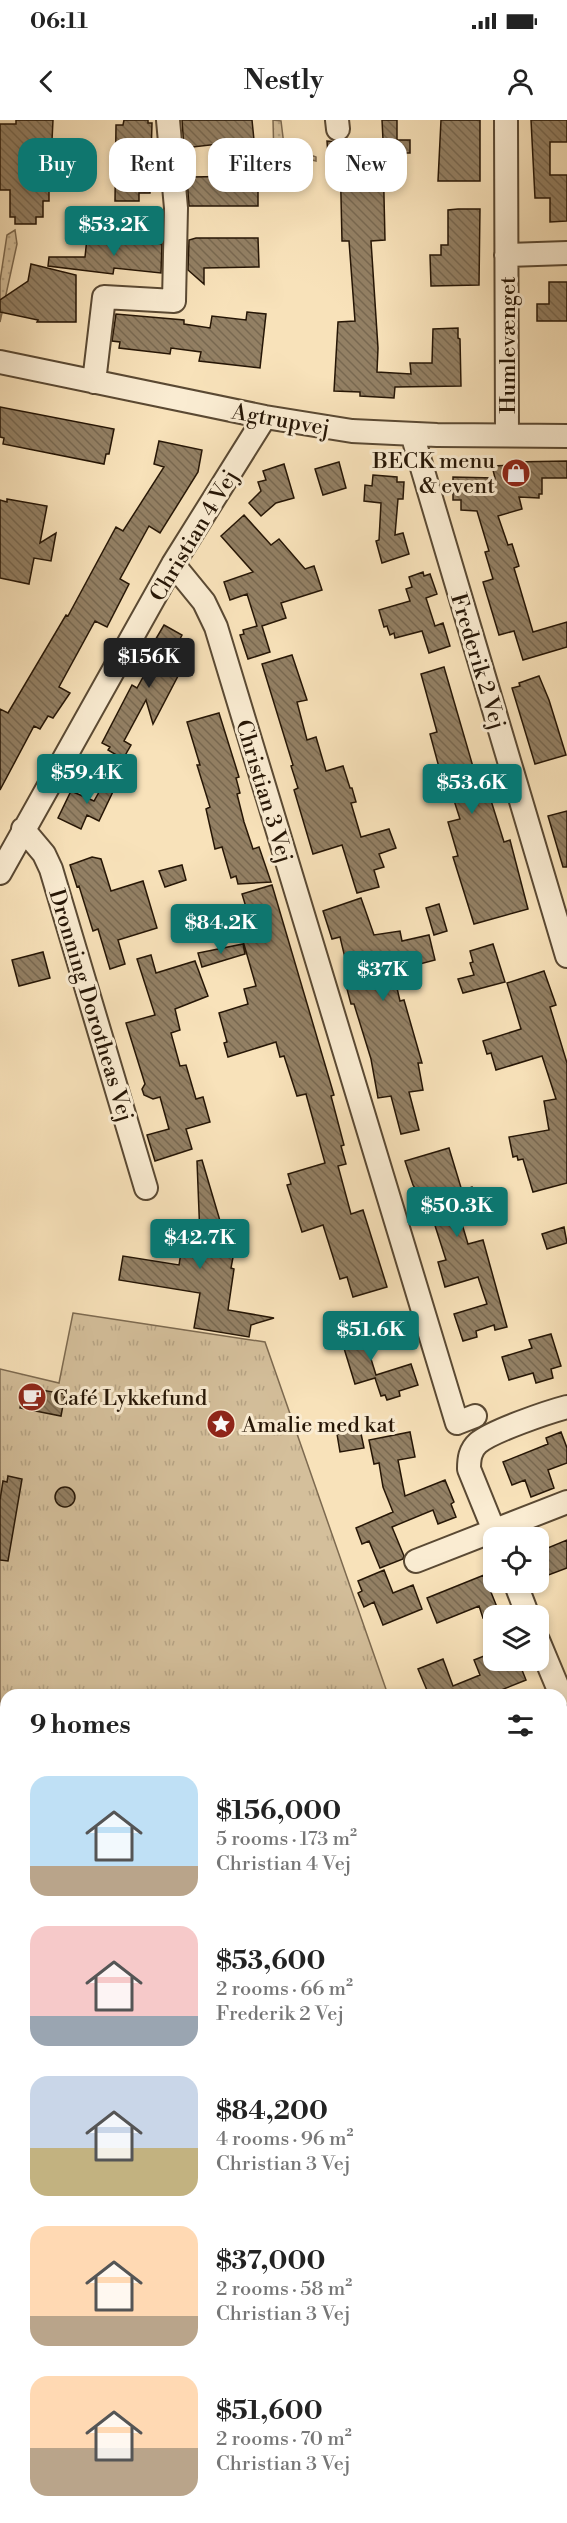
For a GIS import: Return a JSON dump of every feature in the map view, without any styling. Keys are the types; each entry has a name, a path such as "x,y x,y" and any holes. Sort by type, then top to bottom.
{"street":[{"path":"94,382 104,297 174,301 176,208 168,120"},
{"name":"Humlevænget","path":"506,120 507,435"},
{"name":"Humlevænget","path":"506,255 567,253"},
{"name":"Agtrupvej","path":"0,362 265,417 352,431 567,436"},
{"name":"Christian 4 Vej","path":"0,873 173,564 265,417"},
{"name":"Frederik 2 Vej","path":"412,434 567,956"},
{"name":"Christian 3 Vej","path":"173,564 204,602 216,627 457,1423 475,1416"},
{"name":"Dronning Dorotheas Vej","path":"23,829 44,854 51,869 146,1188"},
{"path":"493,1527 469,1469 472,1450 478,1442 549,1412 567,1407"},
{"path":"512,1527 567,1502"},
{"path":"416,1561 483,1538"},
{"path":"549,1667 558,1689"}],"green space":[{"path":"273,120 281,121 283,138 273,138"},
{"path":"15,230 17,244 0,322 0,281 7,235"},
{"path":"73,1313 265,1342 386,1689 0,1689 0,1369 59,1383"}],"building":[{"path":"16,120 53,120 52,138 18,138 18,192 49,192 49,201 43,201 43,217 36,217 36,224 15,224 15,217 10,217 10,190 0,190 0,124 16,124"},
{"path":"124,120 148,120 148,123 152,123 152,138 116,138 116,125 123,125"},
{"path":"182,120 252,120 254,138 208,138 208,145 196,147 196,138 183,138"},
{"path":"382,120 397,120 397,138 383,138"},
{"path":"441,120 480,120 480,181 438,181"},
{"path":"531,120 567,120 567,142 550,142 550,175 567,175 567,221 550,222 550,198 535,198"},
{"path":"407,140 410,140 410,153 407,153"},
{"path":"196,177 208,177 208,192 258,192 258,206 189,206 188,192 196,192"},
{"path":"115,192 150,192 139,193 139,201 115,201"},
{"path":"341,192 384,192 385,240 371,241 378,348 377,372 411,374 410,363 432,363 433,329 458,328 461,386 395,387 394,398 360,396 360,392 334,391 338,322 355,321 349,241 342,241"},
{"path":"480,209 479,285 431,286 430,255 441,255 441,245 448,245 448,210"},
{"path":"87,238 112,240 112,238 162,244 161,273 114,268 113,274 48,266 49,257 85,257"},
{"path":"258,238 259,267 204,268 204,284 188,270 189,240"},
{"path":"31,264 76,275 76,322 37,322 38,320 0,312 0,300 28,281"},
{"path":"549,282 567,282 567,321 537,321 537,304 549,304"},
{"path":"247,312 266,314 260,368 199,361 201,352 171,348 170,354 119,348 120,342 112,341 116,314 184,320 184,324 210,328 212,316 246,320"},
{"path":"0,407 114,429 109,454 106,454 104,464 3,444 4,438 0,437"},
{"path":"159,441 202,450 198,472 160,533 149,526 120,579 129,584 107,627 95,621 59,687 70,693 53,718 48,716 40,729 34,726 0,790 0,709 8,713 66,615 68,616 116,527 123,531 164,467 154,464"},
{"path":"567,461 567,478 542,478 542,494 539,494 539,498 519,497 522,509 498,516 508,545 512,544 519,566 514,568 533,632 567,622 567,647 523,660 514,631 499,635 483,582 493,579 485,552 489,551 477,511 461,510 461,500 453,500 453,477 495,478 492,466 513,465 513,462"},
{"path":"339,462 346,488 323,495 315,469"},
{"path":"284,464 294,498 276,503 261,516 249,503 261,491 258,482 266,480 263,471"},
{"path":"373,475 397,477 397,482 404,482 403,499 398,499 395,535 403,533 409,554 382,563 376,541 379,540 381,503 364,501 365,485 372,486"},
{"path":"7,499 47,506 40,543 56,533 51,561 34,558 29,584 0,578 0,500 7,502"},
{"path":"244,515 271,545 279,539 305,569 314,566 322,590 281,603 286,618 262,626 270,652 248,659 240,635 244,634 243,630 257,626 247,594 230,600 224,582 253,572 221,536"},
{"path":"423,572 424,576 430,574 437,594 426,598 435,626 443,623 450,646 429,653 422,631 395,638 394,633 390,635 387,626 384,627 379,610 410,601 406,589 412,587 409,577"},
{"path":"164,625 182,635 177,645 190,653 153,724 146,700 124,741 131,745 123,759 108,750 110,747 102,743 132,685 137,688 154,657 147,654"},
{"path":"292,655 307,700 297,702 307,740 316,737 326,771 343,766 356,802 351,803 361,837 389,829 396,848 379,854 384,867 374,870 379,887 357,893 342,845 313,854 294,790 298,788 291,766 293,765 262,664"},
{"path":"444,667 476,777 483,775 504,842 510,840 528,909 474,924 453,857 458,856 448,822 460,819 450,788 440,790 435,773 440,771 430,734 437,732 421,674"},
{"path":"539,676 566,755 535,764 512,688"},
{"path":"219,713 239,777 236,778 240,793 237,794 244,822 253,849 259,847 271,882 238,884 236,876 231,878 222,847 215,849 206,809 210,807 187,722"},
{"path":"108,776 118,781 99,821 87,815 81,829 58,818 71,791 94,801"},
{"path":"567,811 567,867 563,867 548,816"},
{"path":"92,857 101,859 111,891 143,881 157,928 118,940 125,964 110,969 98,929 93,931 70,865"},
{"path":"182,865 186,880 165,887 159,871"},
{"path":"272,885 334,1095 331,1096 344,1145 341,1146 346,1164 338,1166 351,1214 363,1210 387,1287 353,1297 347,1277 340,1279 323,1225 302,1232 287,1185 291,1184 288,1174 325,1163 306,1094 297,1096 284,1056 280,1057 276,1042 228,1057 224,1043 227,1042 219,1013 248,1004 244,989 256,986 243,941 252,938 242,894"},
{"path":"361,898 374,935 400,931 402,941 429,935 435,960 393,971 400,1001 404,1000 422,1063 418,1063 423,1090 409,1092 419,1130 401,1134 391,1096 378,1098 371,1059 347,989 352,987 340,937 332,939 323,911"},
{"path":"439,904 447,931 434,935 426,908"},
{"path":"243,944 245,954 202,967 198,953"},
{"path":"493,944 505,982 463,993 458,979 474,975 470,963 473,962 470,951"},
{"path":"43,952 50,978 19,986 12,960"},
{"path":"151,955 156,973 195,961 208,996 175,1009 180,1030 171,1033 180,1066 186,1065 196,1099 203,1097 210,1122 186,1129 192,1149 155,1161 147,1135 169,1129 160,1097 153,1099 144,1095 142,1089 145,1084 126,1023 155,1015 137,959"},
{"path":"544,971 556,1005 550,1007 567,1063 567,1183 533,1192 523,1159 518,1160 517,1156 513,1157 509,1137 549,1130 544,1101 556,1099 544,1062 542,1056 496,1070 491,1053 487,1054 483,1041 521,1029 507,983"},
{"path":"449,1148 462,1191 472,1187 478,1208 459,1214 468,1244 483,1240 507,1327 495,1330 494,1325 476,1331 477,1337 463,1341 454,1314 487,1304 478,1277 445,1287 438,1262 446,1260 423,1188 416,1190 405,1161"},
{"path":"202,1160 223,1231 227,1231 234,1252 228,1310 274,1318 251,1325 249,1337 194,1328 200,1293 119,1280 123,1256 179,1265 184,1234 200,1237 197,1161"},
{"path":"564,1227 567,1243 547,1249 542,1234"},
{"path":"358,1317 376,1375 411,1364 418,1385 399,1391 400,1396 387,1400 385,1395 381,1396 375,1378 355,1384 343,1345 340,1346 333,1325"},
{"path":"551,1334 561,1366 551,1369 553,1378 536,1383 533,1373 509,1380 502,1357 532,1348 529,1340"},
{"path":"24,1387 65,1394 61,1416 20,1408"},
{"path":"360,1429 364,1448 340,1452 337,1434"},
{"path":"410,1432 415,1457 398,1460 405,1496 445,1480 454,1502 451,1504 456,1517 438,1524 433,1510 392,1527 404,1556 403,1559 380,1568 369,1541 362,1544 356,1528 393,1512 383,1487 379,1463 374,1464 369,1440"},
{"path":"561,1432 567,1448 567,1463 548,1470 554,1488 531,1497 525,1480 512,1485 503,1462 548,1444 546,1438"},
{"path":"8,1476 22,1479 8,1561 0,1560 0,1500 3,1481 7,1482"},
{"path":"65,1487 72,1490 75,1497 72,1504 65,1507 58,1504 55,1497 58,1490"},
{"path":"567,1540 567,1568 549,1575 549,1547"},
{"path":"384,1570 393,1593 413,1585 422,1609 383,1625 374,1602 364,1607 358,1593 362,1591 358,1581"},
{"path":"483,1575 483,1593 491,1593 496,1605 483,1605 483,1618 479,1606 437,1623 427,1598"},
{"path":"483,1656 483,1671 522,1671 526,1680 504,1689 426,1689 418,1669 443,1659 453,1686 480,1675 474,1660"}],"place":[{"name":"BECK menu & event","path":"516,473"},
{"name":"Café Lykkefund","path":"32,1397"},
{"name":"Amalie med kat","path":"221,1424"}]}
